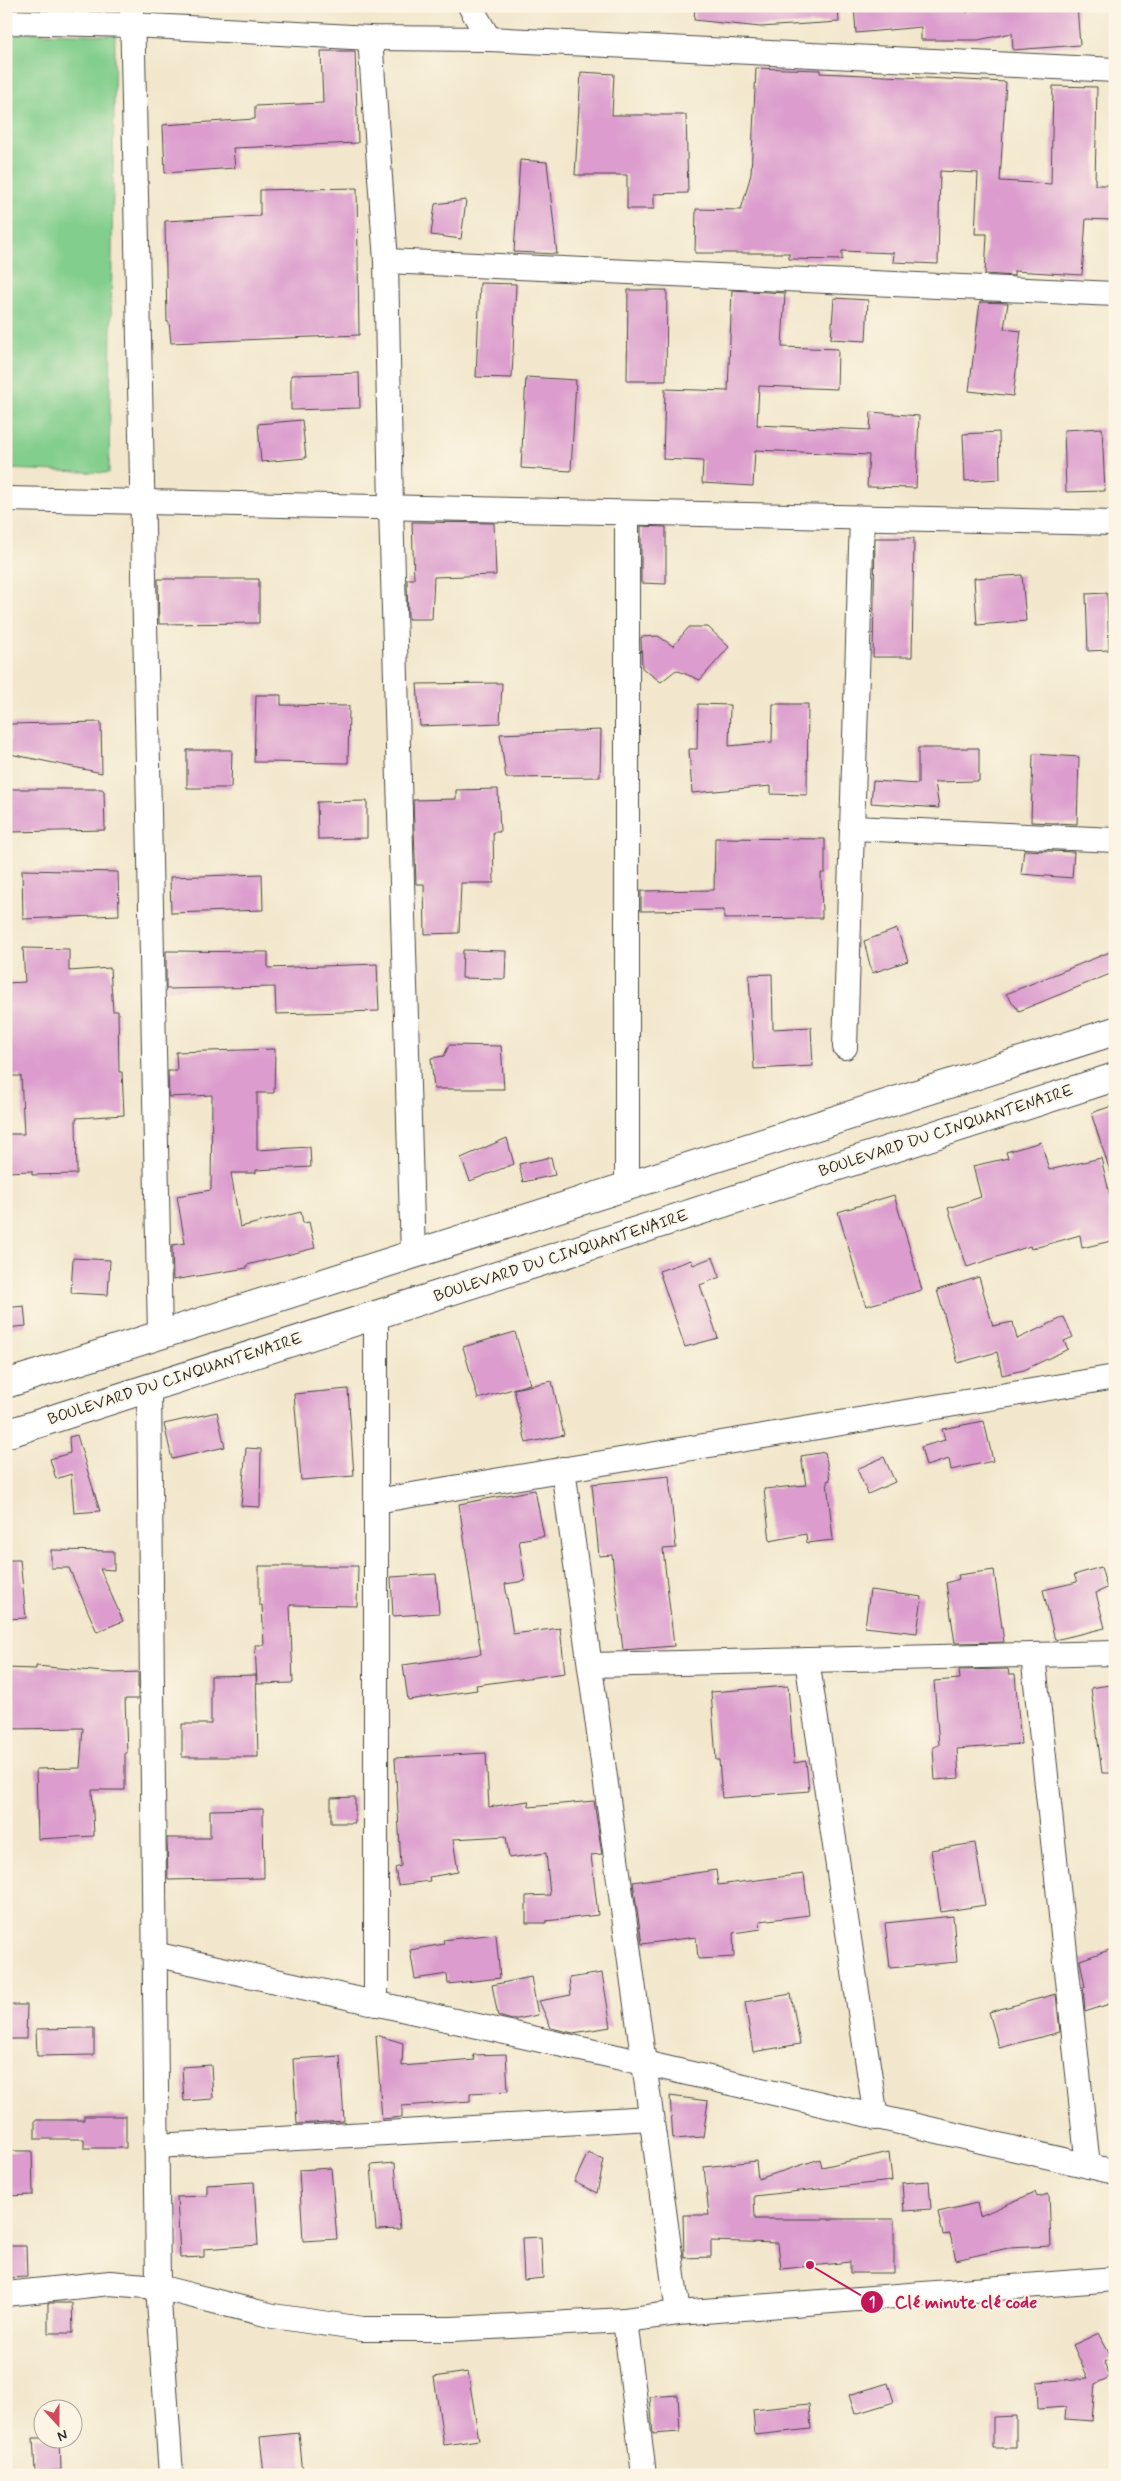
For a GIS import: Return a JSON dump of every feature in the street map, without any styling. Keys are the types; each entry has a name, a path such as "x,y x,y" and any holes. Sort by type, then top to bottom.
{"main road":[{"path":"6,1384 1115,1031"},
{"name":"BOULEVARD DU CINQUANTENAIRE","path":"6,1434 1115,1076"}],"street":[{"path":"470,6 489,39"},
{"path":"6,22 132,16 370,38 489,39 1115,70"},
{"path":"132,16 160,1335"},
{"path":"370,38 386,261 391,508 413,1256"},
{"path":"386,261 1115,294"},
{"path":"6,499 1115,524"},
{"path":"627,513 627,1187"},
{"path":"845,1047 854,828 862,518"},
{"path":"854,828 1115,840"},
{"path":"376,1314 376,2004"},
{"path":"376,1501 1115,1377"},
{"path":"149,1388 158,2287 171,2475"},
{"path":"563,1470 678,2313"},
{"path":"590,1665 1115,1653"},
{"path":"1033,1655 1088,2166"},
{"path":"807,1660 876,2118"},
{"path":"154,1954 644,2063 1115,2172"},
{"path":"156,2146 651,2118"},
{"path":"6,2294 110,2283 158,2287 274,2316 363,2330 452,2329 624,2320 678,2313 1115,2278"},
{"path":"624,2320 644,2475"}],"green space":[{"path":"6,32 115,35 109,473 6,469"}],"building":[{"path":"695,6 838,6 839,22 760,27 694,20"},
{"path":"854,6 966,6 966,12 995,6 1077,6 1080,45 1013,50 1012,33 978,40 921,40 921,27 856,33"},
{"path":"321,51 355,51 358,143 233,148 235,168 165,173 163,125 255,119 255,106 323,103"},
{"path":"756,68 820,70 820,73 1006,82 1000,181 1051,184 1053,86 1097,87 1095,185 1112,185 1111,220 1086,219 1082,275 1014,271 1014,276 985,274 987,234 975,234 978,173 940,171 938,264 893,262 894,253 842,251 842,260 789,259 789,253 695,253 696,209 741,210 751,174"},
{"path":"581,72 614,74 612,115 686,115 688,193 654,194 654,209 627,209 627,175 575,175"},
{"path":"520,160 547,162 557,254 514,252"},
{"path":"357,188 359,335 171,343 169,322 167,322 165,221 260,216 260,190"},
{"path":"466,200 461,239 431,235 435,204"},
{"path":"480,283 516,284 512,378 476,377"},
{"path":"628,290 667,290 666,381 627,381"},
{"path":"732,290 785,293 782,347 838,349 837,389 759,386 757,425 870,430 871,412 919,416 916,488 867,487 869,455 755,450 753,486 702,483 703,461 663,459 665,389 728,391"},
{"path":"834,298 868,300 866,341 831,339"},
{"path":"980,302 1008,303 1004,329 1021,331 1013,396 969,391"},
{"path":"359,373 360,408 291,410 291,375"},
{"path":"526,377 576,380 571,471 521,468"},
{"path":"302,420 306,458 261,462 258,424"},
{"path":"1102,428 1105,491 1066,492 1064,430"},
{"path":"999,432 1000,479 965,481 963,434"},
{"path":"412,522 494,523 496,575 434,577 432,619 408,619 407,579 414,579"},
{"path":"641,526 666,527 666,584 641,583"},
{"path":"875,538 914,538 912,657 873,657"},
{"path":"1022,575 1026,621 977,625 974,578"},
{"path":"158,579 259,579 259,623 159,624"},
{"path":"1107,593 1109,650 1088,651 1086,594"},
{"path":"689,627 708,627 729,647 700,680 676,670 661,682 642,668 641,637 658,636 673,646"},
{"path":"502,683 500,723 420,726 417,684"},
{"path":"256,695 281,695 281,705 349,706 348,763 254,762"},
{"path":"698,704 730,705 729,746 772,742 773,704 808,704 807,795 771,794 771,786 692,793 689,749 697,749"},
{"path":"101,722 102,773 10,754 10,724"},
{"path":"601,730 600,777 506,778 500,734"},
{"path":"918,748 979,748 979,781 935,782 939,808 871,803 873,781 918,784"},
{"path":"187,750 232,750 231,788 187,788"},
{"path":"1033,754 1079,757 1077,824 1031,822"},
{"path":"10,789 102,789 104,791 105,830 10,832"},
{"path":"498,789 500,832 493,832 494,883 461,883 459,933 425,934 424,884 416,884 413,800 456,799 456,790"},
{"path":"367,801 367,838 318,839 317,802"},
{"path":"715,838 825,839 825,873 821,873 822,918 724,919 724,910 641,911 641,891 714,890"},
{"path":"1024,850 1074,852 1072,878 1021,874"},
{"path":"22,870 118,872 119,915 23,919"},
{"path":"262,874 263,910 171,913 170,877"},
{"path":"897,929 908,961 872,973 864,941"},
{"path":"23,948 69,949 69,971 110,968 113,1011 118,1011 119,1072 122,1072 124,1115 76,1118 77,1174 32,1175 32,1171 6,1172 6,1134 24,1134 21,1076 6,1076 6,983 25,982"},
{"path":"463,950 506,951 505,979 462,978"},
{"path":"166,951 268,952 268,968 377,964 379,1011 276,1014 275,987 166,989"},
{"path":"1110,952 1115,964 1115,972 1019,1011 1006,994"},
{"path":"772,974 773,1029 811,1027 813,1066 754,1069 749,975"},
{"path":"449,1045 501,1046 504,1089 434,1089 431,1058 444,1056"},
{"path":"275,1049 274,1093 257,1093 257,1150 310,1147 311,1167 256,1170 256,1173 231,1173 240,1227 301,1212 303,1223 309,1222 315,1248 247,1265 247,1268 173,1280 172,1245 185,1243 177,1196 211,1190 212,1095 169,1097 168,1071 177,1071 176,1052"},
{"path":"1115,1105 1115,1174 1111,1174 1091,1113"},
{"path":"507,1138 514,1164 470,1181 461,1158"},
{"path":"1041,1142 1049,1170 1101,1158 1115,1217 1115,1240 1082,1248 1080,1235 1031,1249 1030,1246 967,1267 948,1208 981,1197 973,1166 1008,1158 1006,1152"},
{"path":"551,1157 555,1175 523,1182 519,1164"},
{"path":"894,1195 922,1290 866,1306 838,1212"},
{"path":"713,1257 720,1277 700,1285 718,1338 685,1347 659,1271 691,1260 693,1265"},
{"path":"73,1258 110,1260 108,1295 71,1293"},
{"path":"979,1277 993,1326 1013,1322 1017,1339 1064,1317 1073,1337 1064,1341 1068,1349 1024,1370 1002,1375 997,1352 958,1363 937,1290"},
{"path":"24,1306 26,1326 6,1328 6,1308"},
{"path":"515,1332 530,1384 478,1399 463,1347"},
{"path":"552,1381 564,1435 526,1443 514,1389"},
{"path":"348,1389 354,1476 301,1480 294,1394"},
{"path":"217,1412 225,1447 172,1459 164,1424"},
{"path":"984,1421 993,1461 951,1470 949,1459 926,1466 921,1447 945,1440 942,1429"},
{"path":"77,1435 100,1511 74,1513 71,1474 56,1479 50,1459 70,1453 69,1437"},
{"path":"246,1448 261,1449 260,1507 241,1506"},
{"path":"825,1452 830,1480 827,1481 833,1540 807,1543 806,1534 770,1541 764,1489 806,1485 801,1456"},
{"path":"884,1457 895,1482 868,1494 857,1469"},
{"path":"669,1476 676,1548 663,1549 674,1646 623,1650 612,1555 599,1556 592,1484"},
{"path":"535,1490 544,1536 519,1540 525,1581 505,1584 513,1634 560,1628 565,1673 476,1685 477,1690 408,1700 403,1665 481,1654 459,1504"},
{"path":"51,1550 114,1551 114,1570 100,1569 123,1621 97,1632 69,1568 51,1568"},
{"path":"6,1560 20,1560 26,1618 6,1619"},
{"path":"259,1566 358,1566 357,1606 290,1605 293,1683 257,1684 255,1645 264,1645 262,1605 259,1605"},
{"path":"1101,1567 1107,1588 1096,1593 1105,1628 1055,1640 1043,1590 1077,1582 1074,1575"},
{"path":"994,1570 1004,1642 955,1643 946,1583 959,1579 958,1575"},
{"path":"436,1574 439,1613 393,1616 391,1577"},
{"path":"870,1590 922,1597 917,1633 865,1627"},
{"path":"36,1666 115,1673 138,1672 138,1699 125,1699 127,1753 125,1753 125,1790 92,1790 94,1836 38,1839 36,1769 80,1768 83,1728 6,1729 6,1668 36,1669"},
{"path":"1008,1669 1009,1674 1015,1674 1021,1744 957,1749 959,1778 935,1780 933,1747 939,1745 934,1681 960,1679 959,1670"},
{"path":"256,1675 258,1757 182,1757 182,1724 211,1724 211,1676"},
{"path":"1115,1684 1115,1773 1102,1773 1091,1688"},
{"path":"788,1686 794,1763 806,1761 809,1791 722,1798 719,1760 716,1760 711,1692"},
{"path":"486,1753 489,1807 528,1801 529,1807 594,1801 602,1854 591,1855 598,1915 546,1921 546,1923 526,1923 526,1896 550,1895 546,1853 509,1858 506,1836 453,1839 458,1872 429,1877 430,1881 398,1885 395,1868 401,1866 395,1758"},
{"path":"355,1797 355,1823 331,1823 331,1798"},
{"path":"263,1809 264,1878 168,1880 167,1838 210,1838 210,1810"},
{"path":"975,1843 985,1905 941,1912 931,1850"},
{"path":"716,1870 718,1885 804,1874 809,1915 760,1921 761,1929 733,1933 734,1957 698,1959 696,1937 642,1944 633,1882"},
{"path":"953,1916 957,1962 890,1968 885,1923"},
{"path":"496,1934 500,1978 448,1984 447,1974 415,1979 410,1950 444,1944 443,1940"},
{"path":"1115,1948 1115,2002 1085,2012 1083,1987 1085,1987 1080,1960"},
{"path":"602,1973 611,2027 573,2033 551,2028 539,2001 571,1995 569,1978"},
{"path":"531,1977 538,2015 512,2020 498,2016 492,1985"},
{"path":"791,1994 800,2044 753,2052 745,2002"},
{"path":"1056,1994 1060,2032 999,2048 989,2012"},
{"path":"6,2005 27,2005 26,2039 6,2039"},
{"path":"94,2028 94,2055 37,2056 36,2029"},
{"path":"376,2035 403,2043 402,2066 475,2060 473,2055 506,2054 508,2091 470,2093 470,2101 402,2106 402,2117 382,2119"},
{"path":"340,2056 344,2121 297,2124 293,2059"},
{"path":"211,2065 213,2099 184,2101 182,2067"},
{"path":"670,2096 708,2101 703,2137 673,2139"},
{"path":"84,2116 126,2116 126,2148 84,2148 84,2139 35,2139 35,2120 84,2120"},
{"path":"6,2151 32,2151 33,2195 7,2196"},
{"path":"889,2152 892,2181 754,2196 755,2219 894,2219 894,2273 850,2273 850,2262 781,2269 778,2243 711,2241 711,2257 684,2258 683,2215 709,2215 704,2167 756,2161 758,2179 820,2159 822,2167"},
{"path":"588,2153 604,2160 597,2193 574,2182"},
{"path":"395,2163 400,2229 376,2230 371,2165"},
{"path":"331,2168 337,2239 303,2241 299,2170"},
{"path":"929,2181 931,2209 904,2211 902,2183"},
{"path":"254,2182 258,2245 204,2249 204,2257 180,2258 177,2197 207,2196 207,2185"},
{"path":"1035,2192 1037,2197 1049,2194 1051,2246 1008,2248 956,2260 950,2234 943,2235 938,2212 977,2203 980,2216"},
{"path":"541,2237 543,2278 524,2280 522,2238"},
{"path":"6,2246 26,2246 27,2277 6,2278"},
{"path":"48,2303 72,2303 73,2333 48,2333"},
{"path":"1099,2333 1112,2358 1104,2362 1110,2377 1095,2384 1092,2421 1065,2419 1066,2407 1038,2409 1037,2382 1088,2378 1073,2345"},
{"path":"468,2372 479,2440 444,2445 434,2377"},
{"path":"888,2383 894,2402 855,2414 849,2395"},
{"path":"678,2395 680,2432 653,2434 650,2397"},
{"path":"809,2404 811,2429 755,2435 753,2410"},
{"path":"1016,2416 1016,2448 993,2448 993,2417"},
{"path":"299,2433 303,2475 264,2475 260,2437"},
{"path":"34,2448 60,2448 61,2470 35,2471"}],"place":[{"name":"Clé minute clé code","path":"810,2265"}]}
